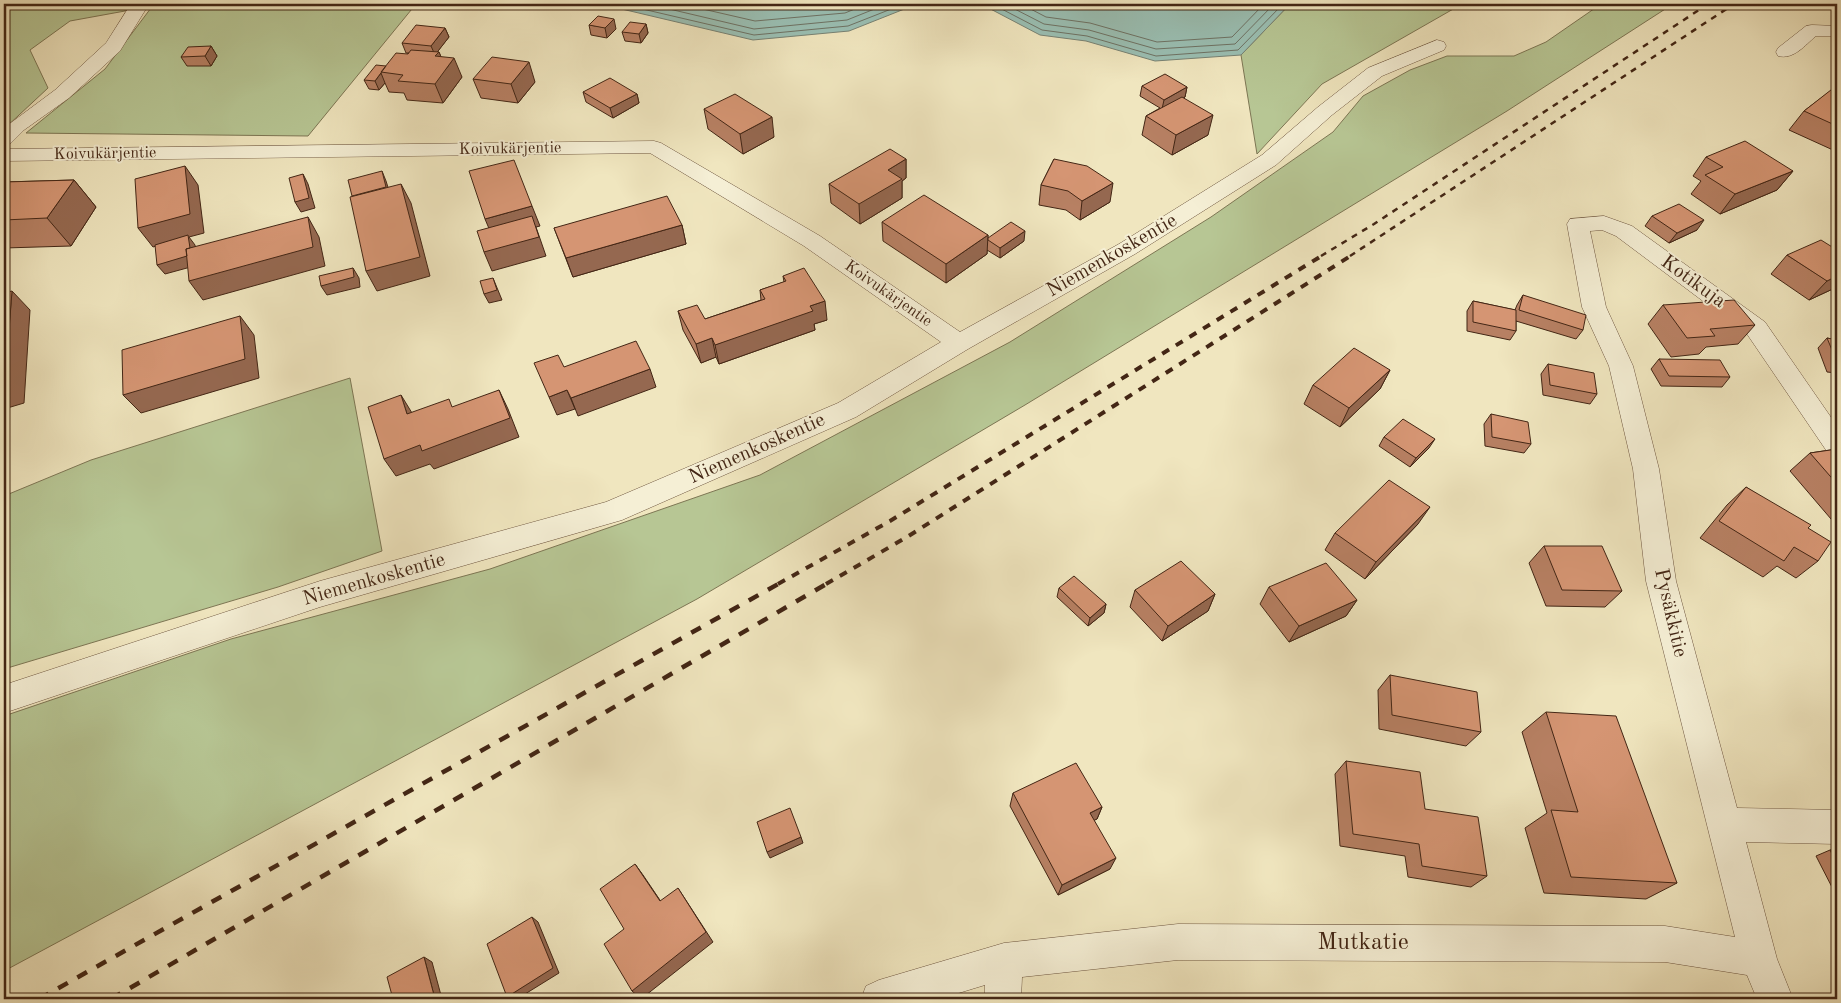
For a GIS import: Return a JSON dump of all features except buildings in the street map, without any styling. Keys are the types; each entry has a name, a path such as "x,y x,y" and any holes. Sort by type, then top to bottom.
{"street":[{"path":"4,139 17,126 62,94 113,47 140,4"},
{"path":"1785,52 1812,30 1837,30"},
{"name":"Niemenkoskentie","path":"4,699 320,594 612,512 847,410 960,343 1127,249 1269,160 1325,111 1375,72 1437,46"},
{"name":"Koivukärjentie","path":"4,155 654,147 812,241 960,343"},
{"name":"Kotikuja","path":"1578,224 1604,224 1624,231 1756,328 1837,446"},
{"name":"Pysäkkitie","path":"1578,224 1594,307 1621,366 1646,470 1661,581 1759,959 1775,999"},
{"path":"1725,826 1837,827"},
{"name":"Mutkatie","path":"879,999 1004,961 1178,942 1665,944 1759,959"},
{"path":"1003,999 1004,961"}],"green space":[{"path":"4,4 129,4 125,11 70,21 30,50 48,88 4,129"},
{"path":"154,4 416,4 308,136 26,133 105,69"},
{"path":"1290,4 1462,4 1322,84 1257,154 1241,55"},
{"path":"1601,4 1673,4 1507,111 1025,405 697,599 4,971 4,716 231,639 490,569 760,475 1010,342 1211,217 1333,132 1363,96 1410,70 1447,56 1514,56 1546,42"},
{"path":"350,378 382,551 278,587 4,669 4,496 91,460"}],"water":[{"path":"589,4 917,4 849,31 753,40 609,6"},
{"path":"981,4 1290,4 1241,55 1155,61 1086,41 1040,35"}],"railway":[{"path":"1321,256 1374,224 1708,4"},
{"path":"1350,256 1734,4"},
{"path":"778,584 890,521 1323,255"},
{"path":"826,584 907,537 1352,255"},
{"path":"39,999 780,583"},
{"path":"111,999 828,583"}]}
